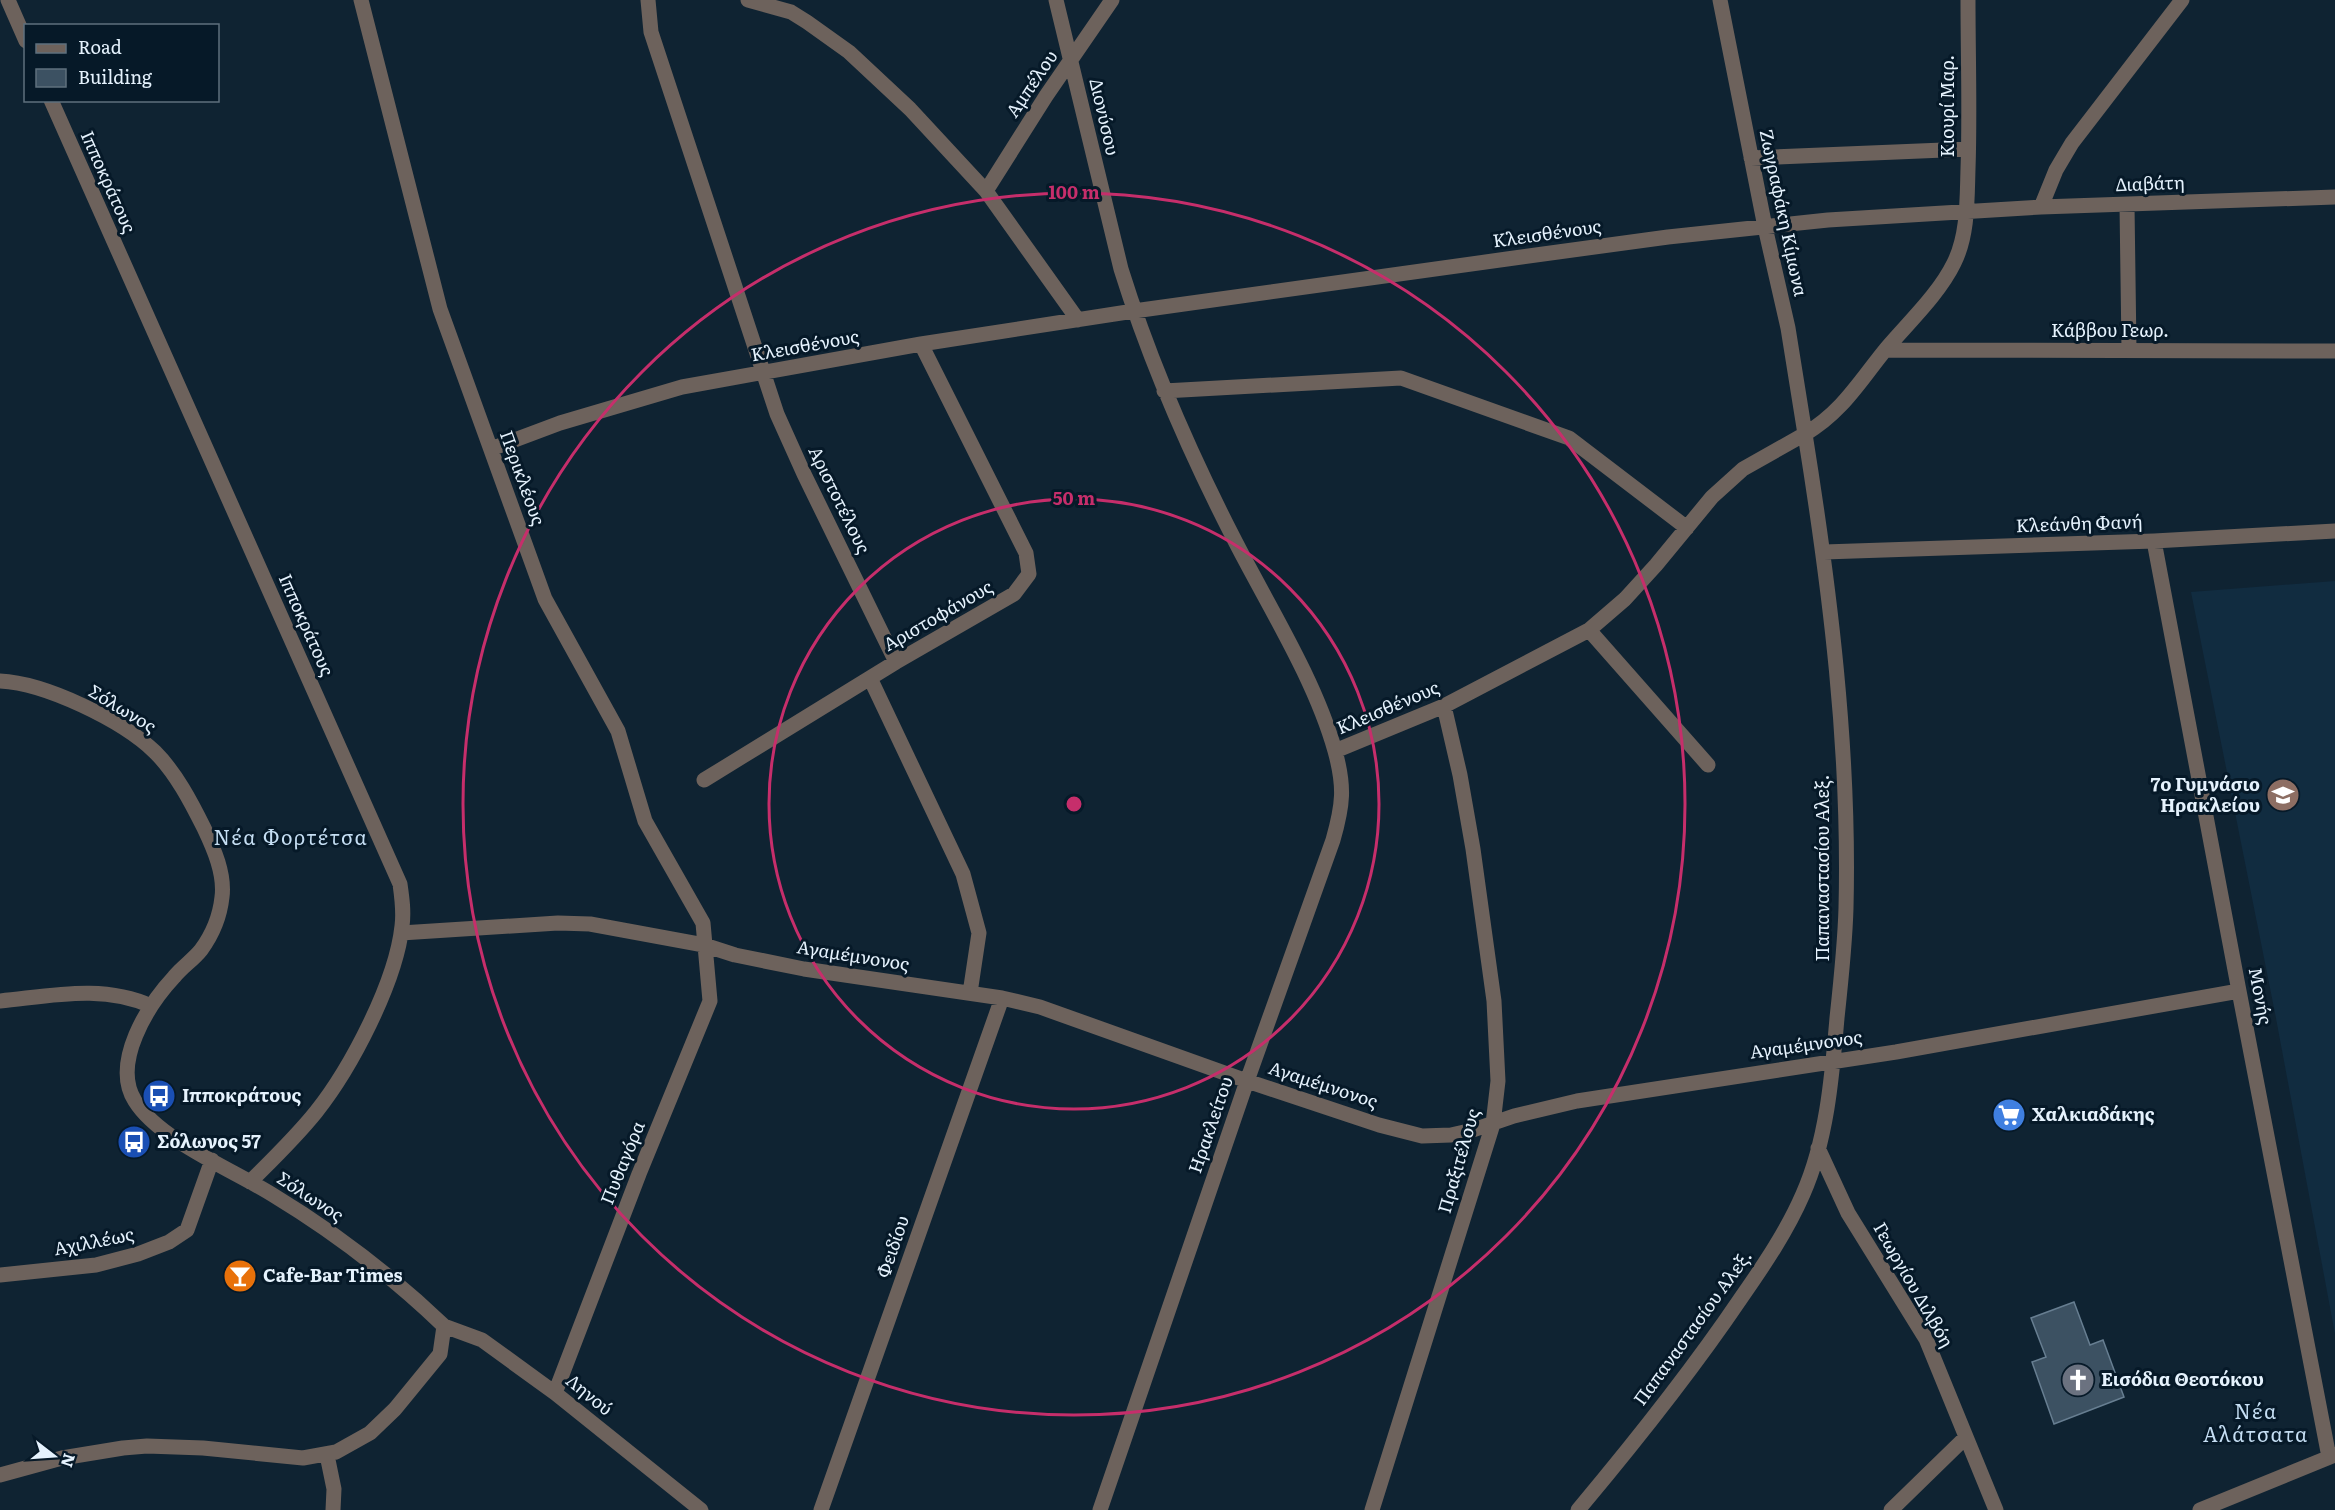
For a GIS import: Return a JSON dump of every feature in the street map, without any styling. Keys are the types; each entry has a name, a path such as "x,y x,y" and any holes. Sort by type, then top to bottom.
{"street":[{"path":"8,0 24,36"},
{"name":"Περικλέους","path":"361,0 440,309 545,599 618,731 645,821 703,923 704,945"},
{"name":"Κλεισθένους","path":"648,0 651,32 755,352"},
{"path":"748,0 791,12 849,52 910,109 986,192 1078,320"},
{"name":"Διονύσου","path":"1056,0 1121,269 1134,311"},
{"name":"Αμπέλου","path":"986,192 1112,0"},
{"name":"Ζωγραφάκη Κίμωνα","path":"1720,0 1765,227 1788,328 1805,434"},
{"name":"Κιουρί Μαρ.","path":"1966,211 1968,0"},
{"path":"2041,207 2056,170 2072,143 2182,0"},
{"name":"Ιπποκράτους","path":"52,102 400,884 403,906 401,933 381,995 354,1054 317,1111 284,1149 250,1182"},
{"path":"1751,158 1968,148"},
{"name":"Διαβάτη","path":"1966,211 2335,197"},
{"path":"2127,205 2129,351"},
{"path":"1805,434 1826,422 1848,400 1885,350 1930,297 1953,264 1960,247 1966,211"},
{"name":"Κλεισθένους","path":"491,449 560,423 682,387 921,344 1134,311 1646,240 1828,220 1966,211"},
{"name":"Κλεισθένους","path":"1134,311 1164,391 1232,535 1296,658 1323,716 1335,751 1443,706 1589,630 1625,599 1712,497 1743,469 1805,434"},
{"name":"Αριστοφάνους","path":"704,780 896,662 1014,594 1029,574 1026,553 921,344"},
{"name":"Κάββου Γεωρ.","path":"1885,350 2335,351"},
{"name":"Αριστοτέλους","path":"755,352 790,444 896,662"},
{"path":"1164,391 1401,378 1569,438 1687,528"},
{"name":"Παπαναστασίου Αλεξ.","path":"1578,1510 1650,1422 1703,1352 1762,1267 1805,1190 1818,1148 1833,1060 1844,938 1845,835 1842,743 1824,552 1805,434"},
{"name":"Κλεάνθη Φανή","path":"1824,552 2154,541 2335,531"},
{"name":"Μονής","path":"2154,541 2239,991 2332,1456"},
{"path":"1589,630 1708,765"},
{"path":"870,678 963,874 979,933 970,993"},
{"name":"Σόλωνος","path":"1,679 57,694 100,715 155,753 179,784 208,836 222,879 222,896 214,927 200,951 175,975 140,1024 127,1070 130,1090 135,1101 148,1117 173,1136 272,1194 331,1233 421,1304 444,1326"},
{"name":"Πραξιτέλους","path":"1371,1510 1493,1124 1498,1072 1492,990 1462,785 1443,706"},
{"name":"Ηρακλείτου","path":"1100,1510 1247,1081 1333,840 1343,794 1335,751"},
{"name":"Αγαμέμνονος","path":"401,933 558,923 590,924 704,945 735,955 804,969 1002,998 1040,1007 1247,1081 1379,1125 1422,1136 1451,1135 1533,1111 1577,1101 1906,1050 2239,991"},
{"name":"Πυθαγόρα","path":"555,1393 639,1174 710,1001 704,945"},
{"path":"0,1001 97,992 125,996 151,1006"},
{"name":"Φειδίου","path":"821,1510 1002,998"},
{"name":"Γεωργίου Διλβόη","path":"1818,1148 1848,1213 1926,1339 1996,1510"},
{"name":"Αχιλλέως","path":"0,1275 96,1265 138,1254 169,1242 187,1230 212,1160"},
{"path":"0,1475 62,1458 147,1446 204,1448 303,1458 327,1455 360,1440 395,1409 440,1354 444,1326"},
{"name":"Ληνού","path":"444,1326 482,1341 555,1393 701,1510"},
{"path":"1891,1510 1966,1437"},
{"path":"327,1455 334,1489 333,1510"},
{"path":"2200,1510 2332,1456"}],"shaded area":[{"name":"7o Γυμνάσιο Ηρακλείου","path":"2335,581 2335,1334 2275,1013 2191,592"}],"building":[{"name":"Εισόδια Θεοτόκου","path":"2074,1302 2090,1345 2103,1340 2124,1397 2054,1424 2032,1362 2046,1357 2031,1318"}],"place":[{"name":"7o Γυμνάσιο Ηρακλείου","path":"2283,795"},
{"name":"Ιπποκράτους","path":"159,1096"},
{"name":"Χαλκιαδάκης","path":"2009,1115"},
{"name":"Σόλωνος 57","path":"134,1142"},
{"name":"Cafe-Bar Times","path":"240,1276"},
{"name":"Εισόδια Θεοτόκου","path":"2078,1380"}],"district":[{"name":"Νέα Φορτέτσα","path":"291,838"},
{"name":"Νέα Αλάτσατα","path":"2256,1424"}]}
